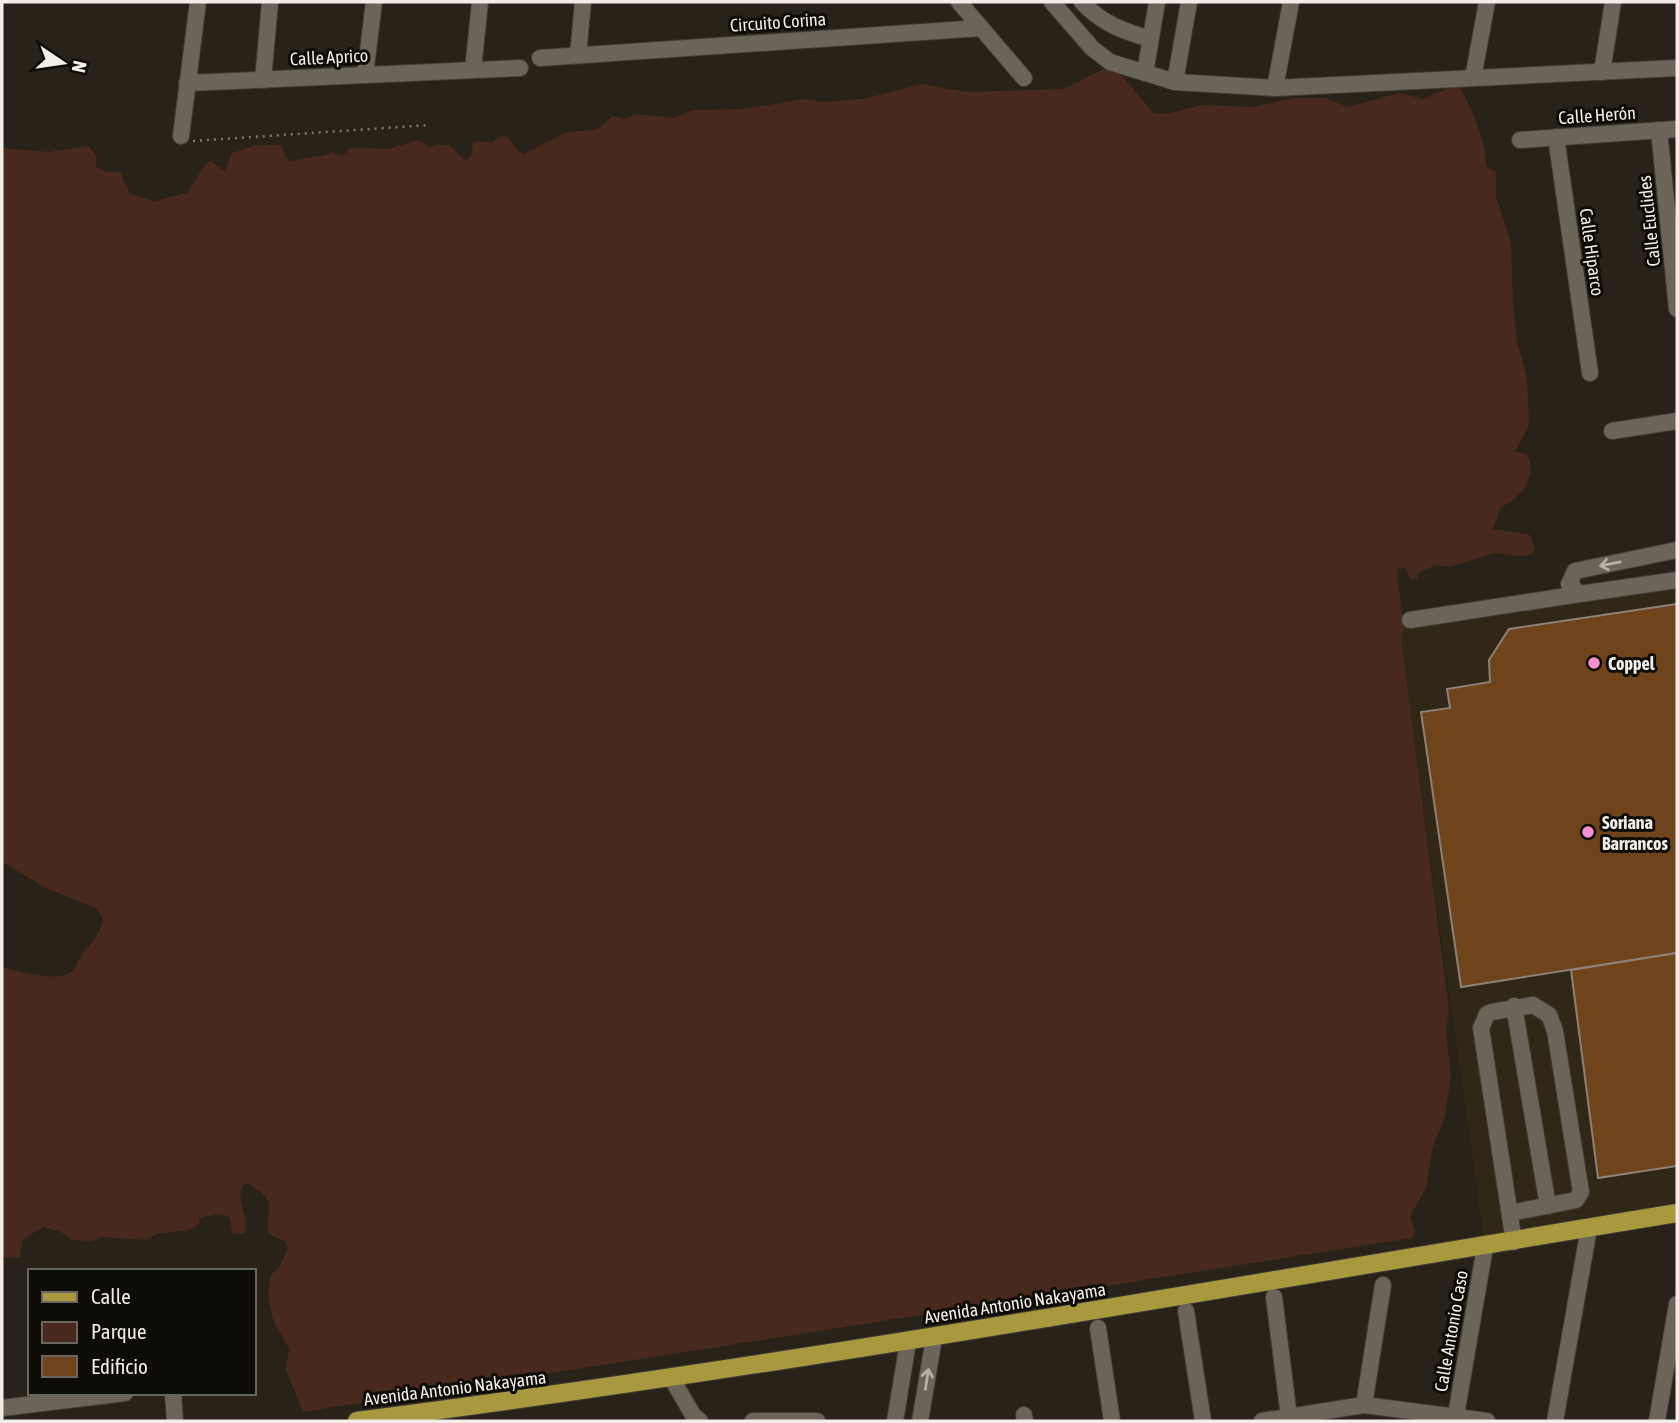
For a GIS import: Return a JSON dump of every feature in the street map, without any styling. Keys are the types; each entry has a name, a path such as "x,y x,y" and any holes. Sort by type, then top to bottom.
{"main road":[{"name":"Avenida Antonio Nakayama","path":"357,1421 672,1379 934,1338 1677,1213"}],"street":[{"path":"181,136 198,2"},
{"path":"262,80 270,2"},
{"path":"365,75 374,2"},
{"path":"473,70 480,2"},
{"path":"578,55 583,2"},
{"path":"959,2 1024,78"},
{"path":"1052,2 1077,31 1110,62 1175,82 1275,88 1677,68"},
{"path":"1145,73 1157,2"},
{"path":"1175,82 1189,2"},
{"path":"1275,88 1291,2"},
{"path":"1473,78 1487,2"},
{"path":"1602,72 1613,2"},
{"path":"1077,31 1087,8 1113,27 1150,39"},
{"name":"Circuito Corina","path":"540,58 981,28"},
{"name":"Calle Aprico","path":"187,83 520,68"},
{"name":"Calle Herón","path":"1520,140 1677,129"},
{"name":"Calle Euclides","path":"1659,130 1677,309"},
{"name":"Calle Hiparco","path":"1556,137 1590,373"},
{"path":"1612,431 1677,421"},
{"path":"1580,594 1569,584 1575,571 1677,550"},
{"path":"1410,620 1677,580"},
{"path":"1514,1006 1548,1206"},
{"path":"1510,1213 1576,1200 1581,1192 1555,1031 1549,1015 1539,1007 1514,1006 1487,1014 1481,1028 1514,1242"},
{"path":"1555,1421 1589,1228"},
{"name":"Calle Antonio Caso","path":"1456,1419 1485,1247"},
{"path":"1364,1405 1383,1285"},
{"path":"1274,1297 1289,1417"},
{"path":"1657,1421 1677,1304"},
{"path":"1186,1311 1202,1421"},
{"path":"1098,1328 1112,1421"},
{"path":"920,1421 934,1338"},
{"path":"895,1421 908,1342"},
{"path":"672,1379 693,1415 700,1421"},
{"path":"2,1408 109,1395"},
{"path":"173,1395 174,1421"},
{"path":"1262,1421 1364,1405 1487,1421"},
{"path":"753,1421 817,1421"}],"path":[{"path":"181,136 197,142 429,125"}],"shaded area":[{"path":"1677,582 1677,1216 1485,1247 1397,622"}],"green space":[{"path":"1110,68 1120,74 1153,112 1165,114 1203,105 1253,107 1293,98 1325,98 1348,107 1399,93 1424,99 1447,88 1459,87 1477,125 1486,166 1496,172 1496,196 1511,243 1517,341 1527,378 1529,425 1515,452 1527,454 1531,471 1521,492 1501,507 1493,529 1530,535 1535,548 1532,554 1519,556 1495,553 1449,567 1435,565 1419,573 1417,579 1411,579 1405,568 1399,567 1397,573 1404,628 1401,639 1449,1009 1446,1032 1451,1075 1445,1117 1433,1146 1426,1188 1410,1216 1415,1233 1412,1238 303,1412 286,1370 289,1349 273,1320 268,1295 271,1275 280,1266 288,1248 286,1242 269,1234 268,1201 247,1183 242,1187 241,1193 246,1221 245,1233 233,1234 229,1216 217,1214 199,1218 199,1224 189,1230 157,1234 145,1240 103,1237 91,1241 72,1240 61,1232 44,1227 23,1239 20,1257 2,1258 2,967 45,976 68,974 96,936 103,918 96,908 48,889 2,862 2,148 49,152 88,146 96,155 96,167 107,172 120,172 130,194 154,201 187,193 210,161 225,171 232,153 257,145 282,145 285,156 290,161 327,155 331,151 342,156 351,148 388,149 418,140 429,147 449,145 466,160 471,156 473,143 479,141 491,143 502,136 508,137 519,152 524,154 565,133 598,129 613,116 625,119 636,114 674,118 692,110 743,109 804,99 823,102 863,99 922,84 967,92 1062,89"}],"building":[{"path":"1677,604 1677,953 1461,987 1421,712 1450,708 1447,689 1490,682 1489,660 1509,629"},
{"path":"1677,953 1677,1166 1598,1178 1571,970"}],"place":[{"name":"Coppel","path":"1594,663"},
{"name":"Soriana Barrancos","path":"1588,832"}]}
